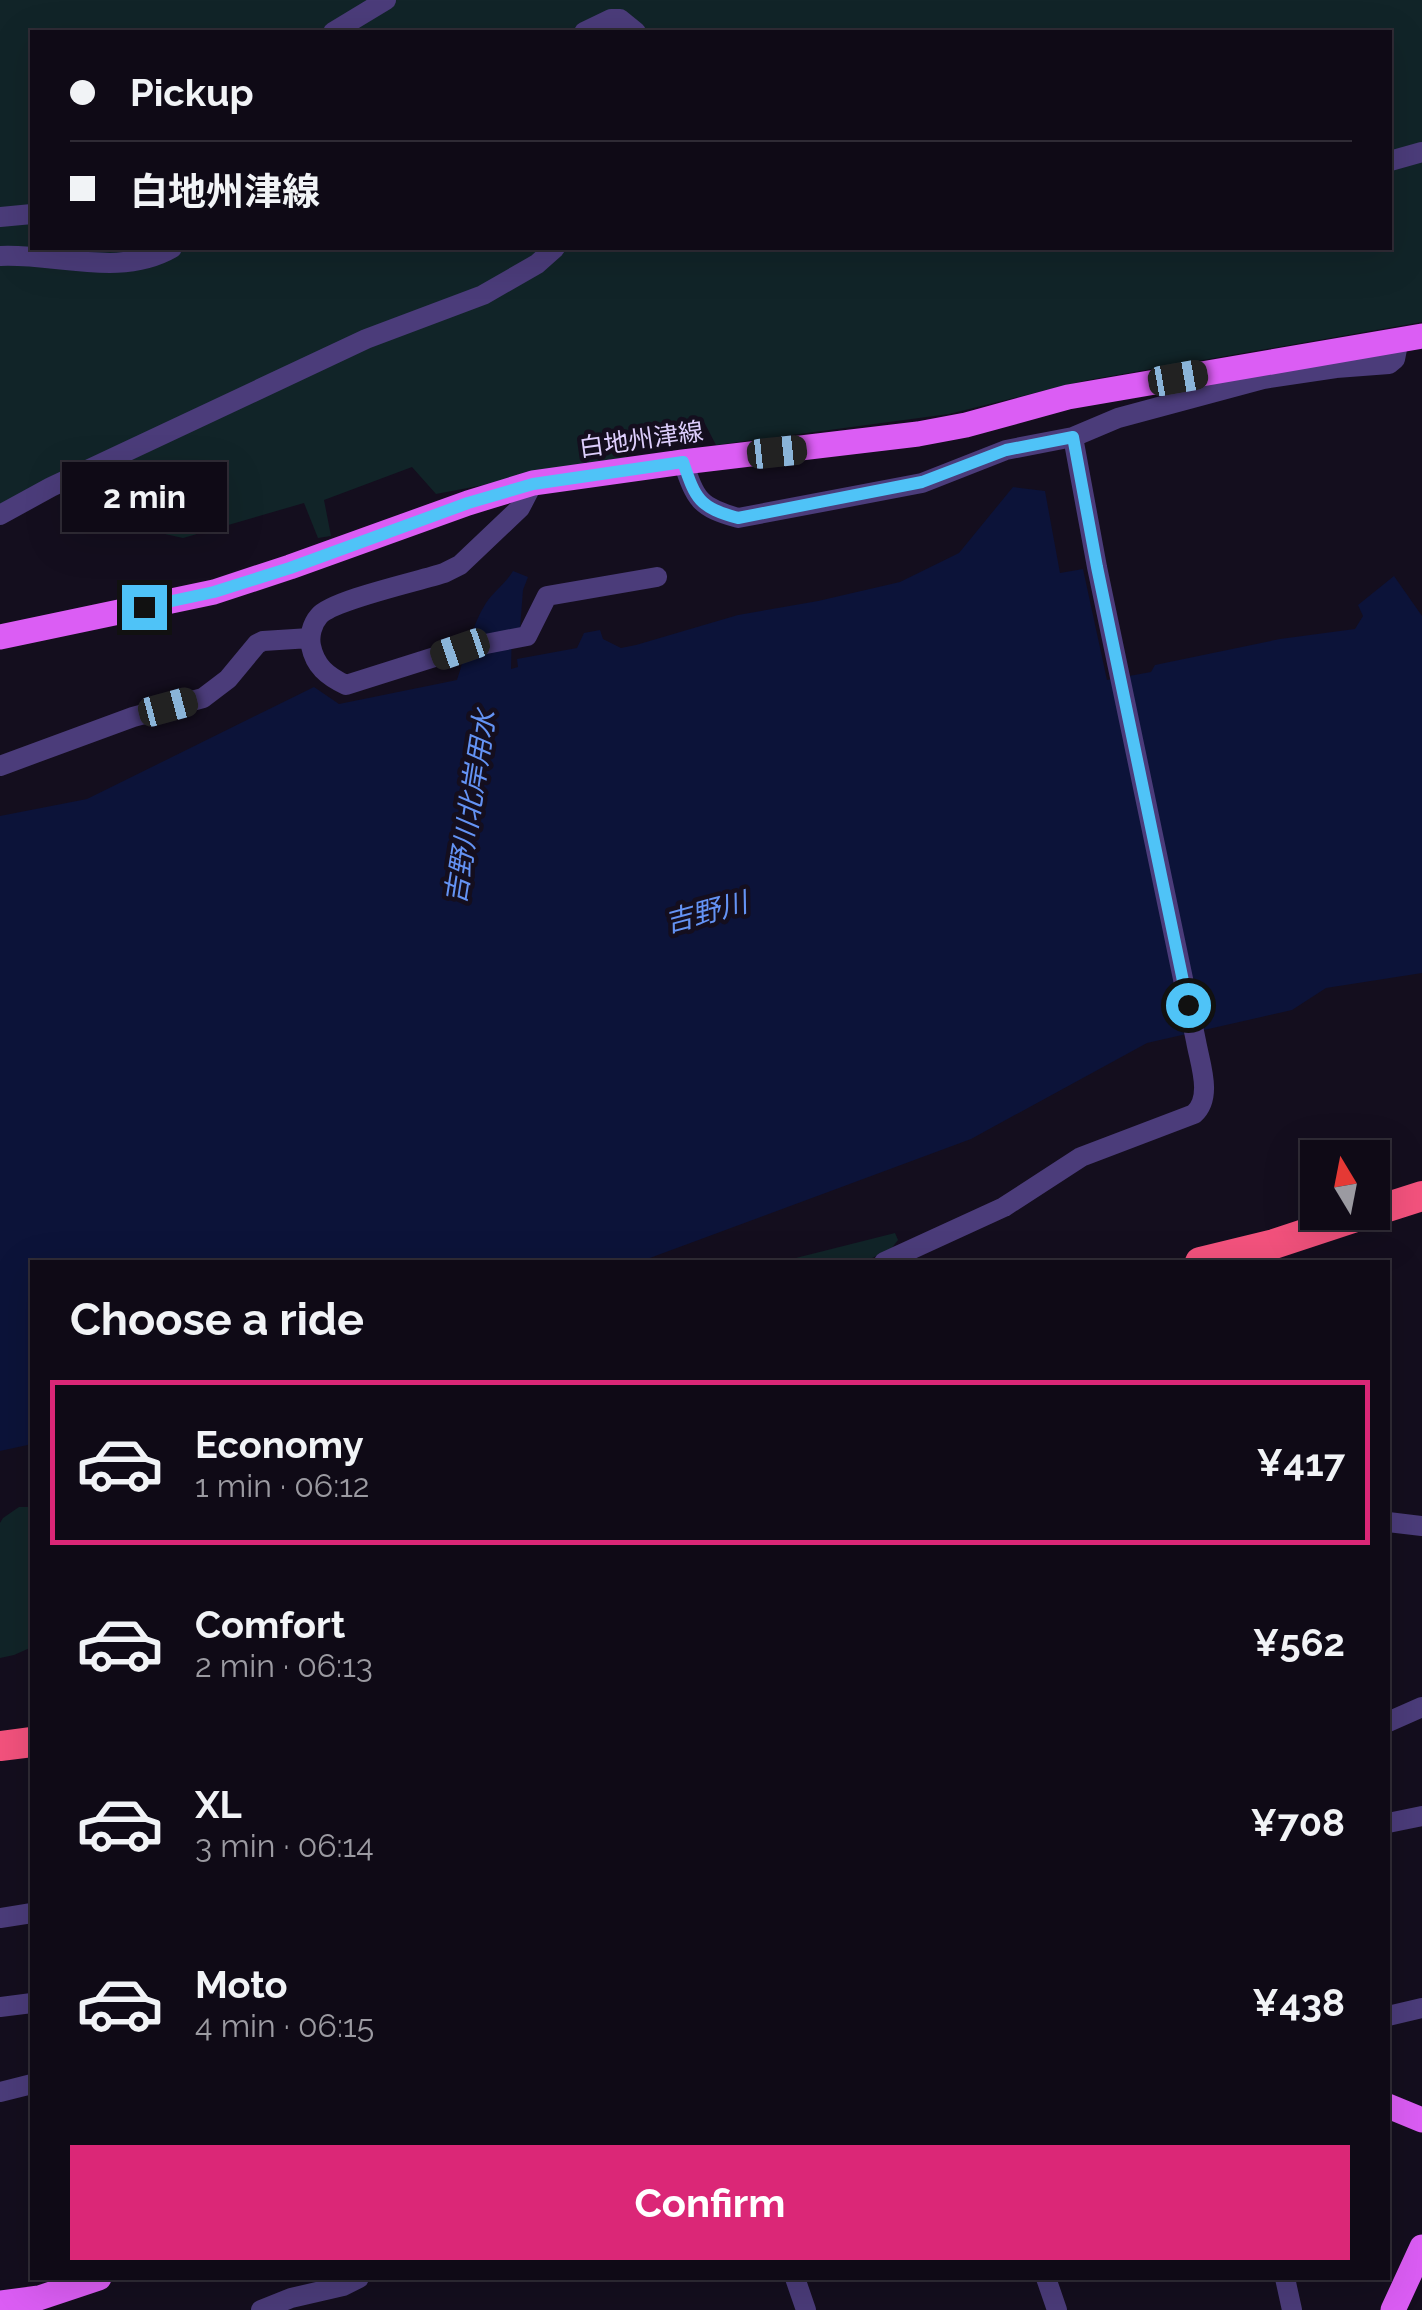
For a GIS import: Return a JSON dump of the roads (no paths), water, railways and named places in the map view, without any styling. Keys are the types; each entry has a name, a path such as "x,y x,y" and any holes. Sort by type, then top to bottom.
{"highway":[{"path":"1390,1206 1422,1196"},
{"path":"1208,1260 1317,1230"},
{"path":"0,1746 30,1742"}],"main road":[{"name":"白地州津線","path":"0,637 214,592 533,484 918,434 1068,397 1410,337"},
{"path":"1390,2107 1422,2120"},
{"path":"1393,2310 1422,2248"},
{"path":"0,2303 40,2304 94,2280"}],"street":[{"path":"335,30 386,0"},
{"path":"588,30 611,19 620,19 634,30"},
{"path":"1392,161 1422,152"},
{"path":"0,216 30,214"},
{"path":"0,256 134,261 168,250"},
{"path":"0,516 50,487 366,339 483,295 537,264 553,250"},
{"path":"683,462 692,489 708,510 738,518 922,482 1006,450 1073,437 1118,418 1263,379 1389,364 1410,337"},
{"path":"888,1260 1004,1207 1081,1157 1194,1114 1203,1102 1196,1041 1073,437"},
{"path":"533,484 520,508 460,565 318,616 310,638 314,656 326,675 346,685 460,649 528,636 547,596 657,577"},
{"path":"0,766 133,717 202,698 228,679 257,644 310,638"},
{"path":"1390,1522 1422,1526"},
{"path":"1390,1721 1422,1707"},
{"path":"1390,1823 1422,1816"},
{"path":"0,1918 30,1913"},
{"path":"0,2007 30,2003"},
{"path":"1390,2016 1422,2008"},
{"path":"0,2092 30,2084"},
{"path":"261,2310 355,2280"},
{"path":"797,2280 806,2310"},
{"path":"1047,2280 1057,2310"},
{"path":"1285,2280 1292,2310"}],"water":[{"path":"1013,487 1045,491 1060,573 1083,569 1107,680 1151,672 1155,665 1280,639 1355,629 1363,616 1358,605 1394,576 1422,616 1422,973 1326,988 1292,1010 1147,1043 971,1139 644,1260 30,1260 30,1444 0,1451 0,816 87,799 314,687 339,704 457,680 481,612 513,571 528,577 520,629 512,631 511,669 518,667 517,659 577,648 584,633 600,630 603,639 621,648 636,645 738,615 900,582 959,553"}],"water label":[{"name":"吉野川北岸用水","path":"470,807"},
{"name":"吉野川","path":"706,912"}]}
